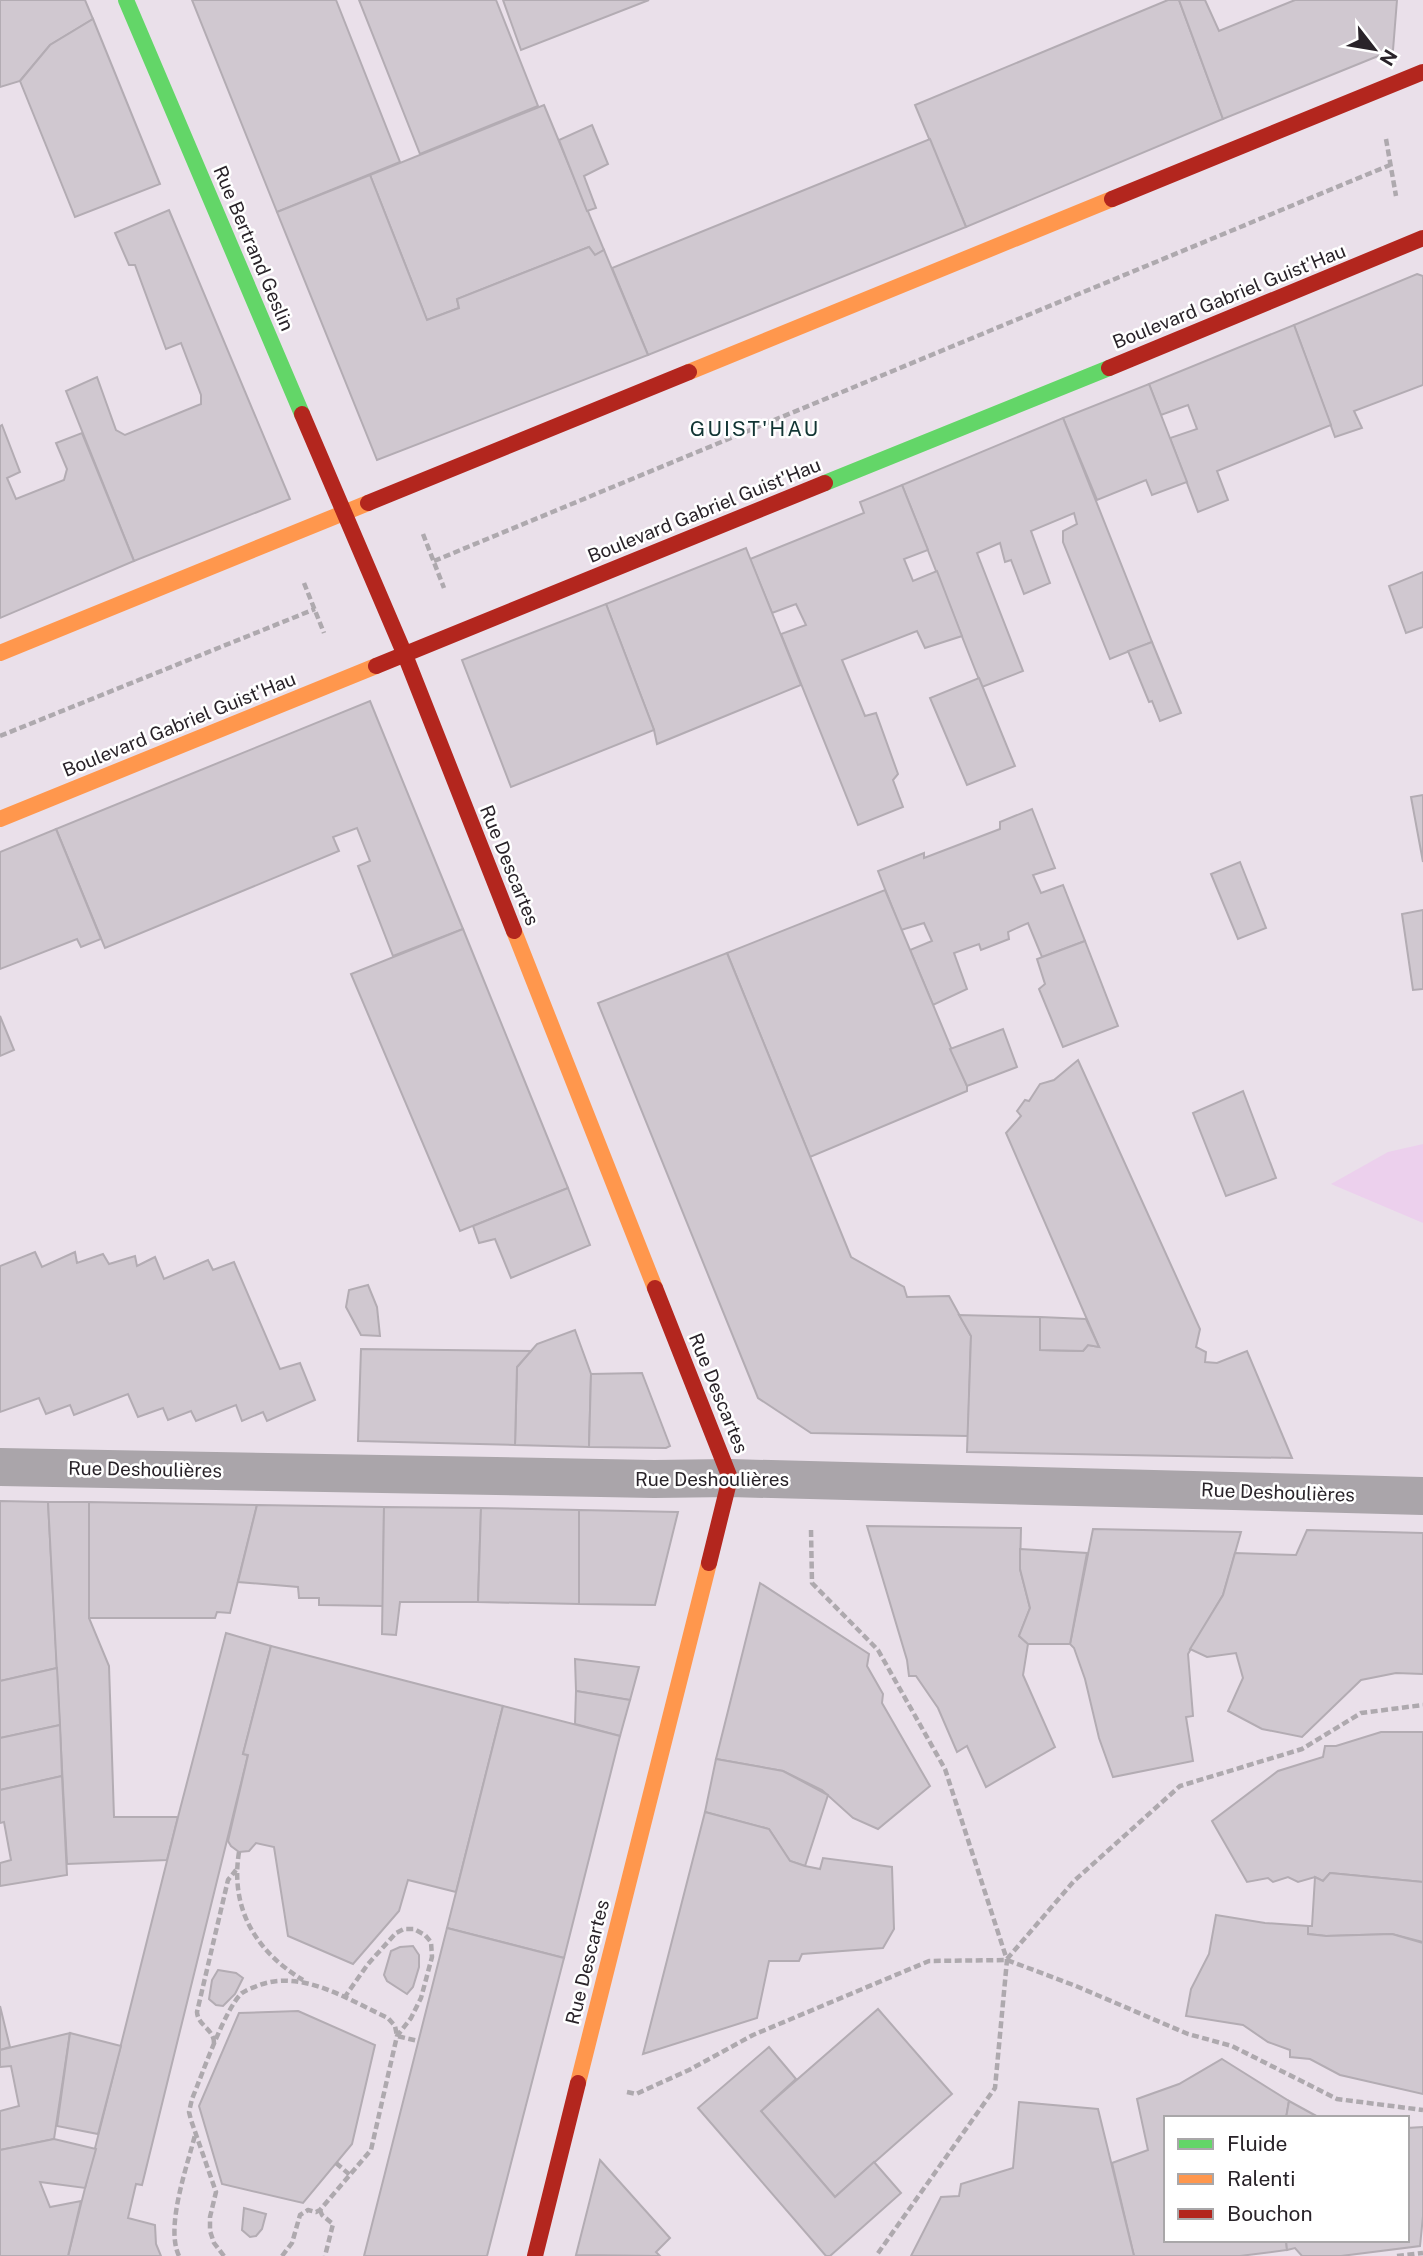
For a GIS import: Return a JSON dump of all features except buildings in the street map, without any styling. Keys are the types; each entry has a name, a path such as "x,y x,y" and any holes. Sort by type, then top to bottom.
{"main road":[{"name":"Rue Bertrand Geslin","path":"126,0 405,655"},
{"path":"0,653 1423,72"},
{"name":"Boulevard Gabriel Guist'Hau","path":"0,819 1423,237"},
{"name":"Rue Descartes","path":"405,655 730,1478 535,2256"}],"street":[{"name":"Rue Deshoulières","path":"0,1467 654,1479 730,1478 1423,1496"}],"path":[{"path":"1377,90 1405,246"},
{"path":"434,561 1390,165"},
{"path":"405,487 461,632"},
{"path":"285,537 343,679"},
{"path":"0,736 315,609"},
{"path":"810,1480 812,1583 878,1650 945,1769 1007,1960 995,2088 876,2256"},
{"path":"1007,1960 1074,1881 1180,1786 1301,1749 1362,1713 1423,1705"},
{"path":"239,1852 236,1870 241,1903 256,1938 275,1960 306,1982 388,2018 395,2026 397,2036"},
{"path":"214,2047 213,2035 200,2023 197,2012 228,1880 236,1870"},
{"path":"282,2256 292,2243 300,2215 308,2210 318,2212 371,2150 397,2036 416,2009 429,1973 431,1942 419,1931 404,1929 388,1939 344,1998"},
{"path":"579,2081 636,2094 689,2070 753,2035 929,1961 1007,1960 1188,2034 1232,2046 1337,2099 1423,2110"},
{"path":"224,2256 214,2243 210,2231 210,2217 216,2192 189,2112 192,2099 229,2012 242,1993 271,1982 306,1982"},
{"path":"397,2036 418,2041"},
{"path":"179,2256 174,2242 174,2224 195,2134"},
{"path":"336,2164 350,2175"},
{"path":"320,2210 322,2215 334,2224 325,2256"},
{"path":"1397,2256 1423,2253"}],"shaded area":[{"path":"1423,1144 1423,1223 1331,1184 1388,1152"}],"traffic: fast":[{"path":"126,0 302,414"},
{"path":"825,483 1109,368"}],"traffic: slow":[{"path":"689,372 1112,199"},
{"path":"0,653 368,503"},
{"path":"0,819 376,666"},
{"path":"514,931 655,1288"},
{"path":"578,2083 709,1563"}],"traffic: jam":[{"path":"1112,199 1423,72"},
{"path":"1109,368 1423,238"},
{"path":"368,503 689,372"},
{"path":"302,414 405,655 514,931"},
{"path":"376,666 825,483"},
{"path":"655,1288 730,1478 709,1563"},
{"path":"535,2256 578,2083"}],"district":[{"name":"GUIST'HAU","path":"755,428"}]}
